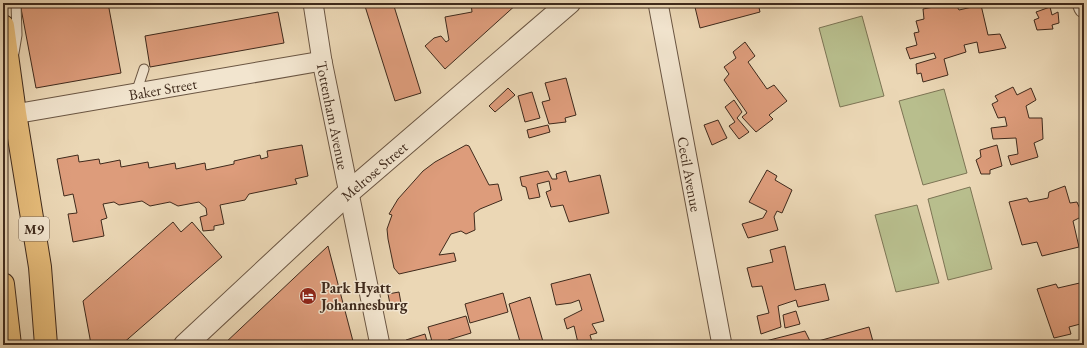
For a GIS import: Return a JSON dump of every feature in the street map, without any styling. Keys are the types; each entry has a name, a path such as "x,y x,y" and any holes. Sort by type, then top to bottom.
{"main road":[{"name":"M9","path":"3,26 10,72 9,114 40,267 46,345"},
{"path":"3,284 10,345"}],"street":[{"name":"Tottenham Avenue","path":"313,3 322,61 380,345"},
{"name":"Melrose Street","path":"185,345 348,193 569,3"},
{"name":"Cecil Avenue","path":"658,3 722,345"},
{"path":"1082,3 1084,8"},
{"name":"Baker Street","path":"9,114 322,61"}],"lane":[{"path":"10,72 17,35 16,3"},
{"path":"136,93 144,69"}],"green space":[{"path":"862,16 884,96 840,107 819,28"},
{"path":"944,89 967,173 923,185 899,101"},
{"path":"970,187 992,269 948,280 928,199"},
{"path":"917,205 939,283 896,292 875,215"}],"building":[{"path":"20,3 108,3 121,73 36,88"},
{"path":"364,3 393,3 421,93 395,101"},
{"path":"471,3 518,3 445,69 425,46 434,38 441,36 446,42 449,40 445,17 472,12"},
{"path":"694,3 758,3 760,12 700,28"},
{"path":"955,3 959,10 981,5 988,35 1000,34 1006,48 979,53 977,42 964,45 966,52 944,59 948,75 923,82 921,73 917,74 916,64 936,58 934,53 910,59 906,48 917,45 914,33 919,32 916,21 924,19 923,9"},
{"path":"1050,7 1052,15 1058,12 1059,23 1052,25 1053,29 1037,30 1034,20 1039,18 1036,12"},
{"path":"278,12 284,43 150,67 145,36"},
{"path":"745,42 755,56 748,62 767,89 774,85 787,101 769,115 773,119 756,132 742,117 747,113 724,80 729,74 724,67 736,58 733,52"},
{"path":"566,78 576,115 565,118 566,122 549,124 542,102 550,100 545,83"},
{"path":"1013,87 1017,95 1031,88 1036,100 1026,106 1029,118 1042,118 1043,139 1034,143 1038,157 1011,165 1008,156 1018,154 1016,138 993,139 991,128 1007,126 1005,117 998,118 992,104 998,101 995,96"},
{"path":"508,88 515,95 495,112 489,106"},
{"path":"532,92 540,118 525,122 518,96"},
{"path":"734,100 742,112 737,118 749,132 739,139 729,126 735,122 725,107"},
{"path":"718,120 727,138 712,145 704,125"},
{"path":"548,125 550,132 529,138 527,130"},
{"path":"302,145 308,176 295,179 297,184 249,194 245,200 220,205 224,224 214,226 214,230 203,231 200,217 207,215 206,208 199,202 178,206 170,202 150,206 142,201 119,205 114,202 103,204 107,218 101,220 104,236 73,242 68,214 77,213 73,194 64,196 57,159 78,155 79,162 99,159 100,164 120,160 121,167 148,162 149,168 175,163 176,169 205,163 206,170 234,164 234,161 260,155 261,159 268,157 267,151"},
{"path":"466,145 469,146 489,185 498,184 502,200 474,213 475,230 466,234 461,231 451,234 439,255 454,253 456,261 399,274 394,268 388,239 387,229 392,215 389,214 398,199 423,171 435,162"},
{"path":"997,145 1002,166 990,170 990,174 981,174 976,160 981,157 980,150"},
{"path":"767,170 777,176 775,180 792,190 782,213 777,211 774,217 778,230 748,238 742,224 763,218 767,211 749,202"},
{"path":"548,171 552,179 557,179 556,174 566,171 569,182 600,175 609,213 569,222 563,205 551,207 546,192 551,190 549,181 537,184 540,197 529,199 526,187 522,186 520,177"},
{"path":"1065,186 1070,203 1077,202 1083,216 1073,221 1079,247 1042,256 1037,242 1022,245 1009,202 1027,198 1029,202 1048,198 1049,192"},
{"path":"173,222 181,232 192,222 222,257 121,345 104,345 102,343 91,344 83,301"},
{"name":"Park Hyatt Johannesburg","path":"328,246 354,345 223,345"},
{"path":"785,246 795,290 825,284 829,300 798,307 796,300 778,306 781,327 761,334 757,316 769,313 762,286 752,287 747,268 773,262 770,250"},
{"path":"590,274 604,321 592,324 597,333 590,335 593,345 573,345 578,343 574,326 567,329 564,319 582,310 579,300 571,303 556,305 551,284"},
{"path":"1084,282 1084,323 1069,327 1071,334 1054,338 1037,289 1056,284 1058,288"},
{"path":"399,292 401,303 390,304 388,294"},
{"path":"503,293 508,312 470,323 465,304"},
{"path":"530,297 544,345 521,345 509,304"},
{"path":"796,311 800,324 785,328 783,315"},
{"path":"466,316 471,333 448,340 449,345 433,345 428,327"},
{"path":"869,327 874,345 750,345 805,331 811,343"},
{"path":"425,334 428,345 407,345 406,340"}],"place":[{"name":"Park Hyatt Johannesburg","path":"308,296"}]}
